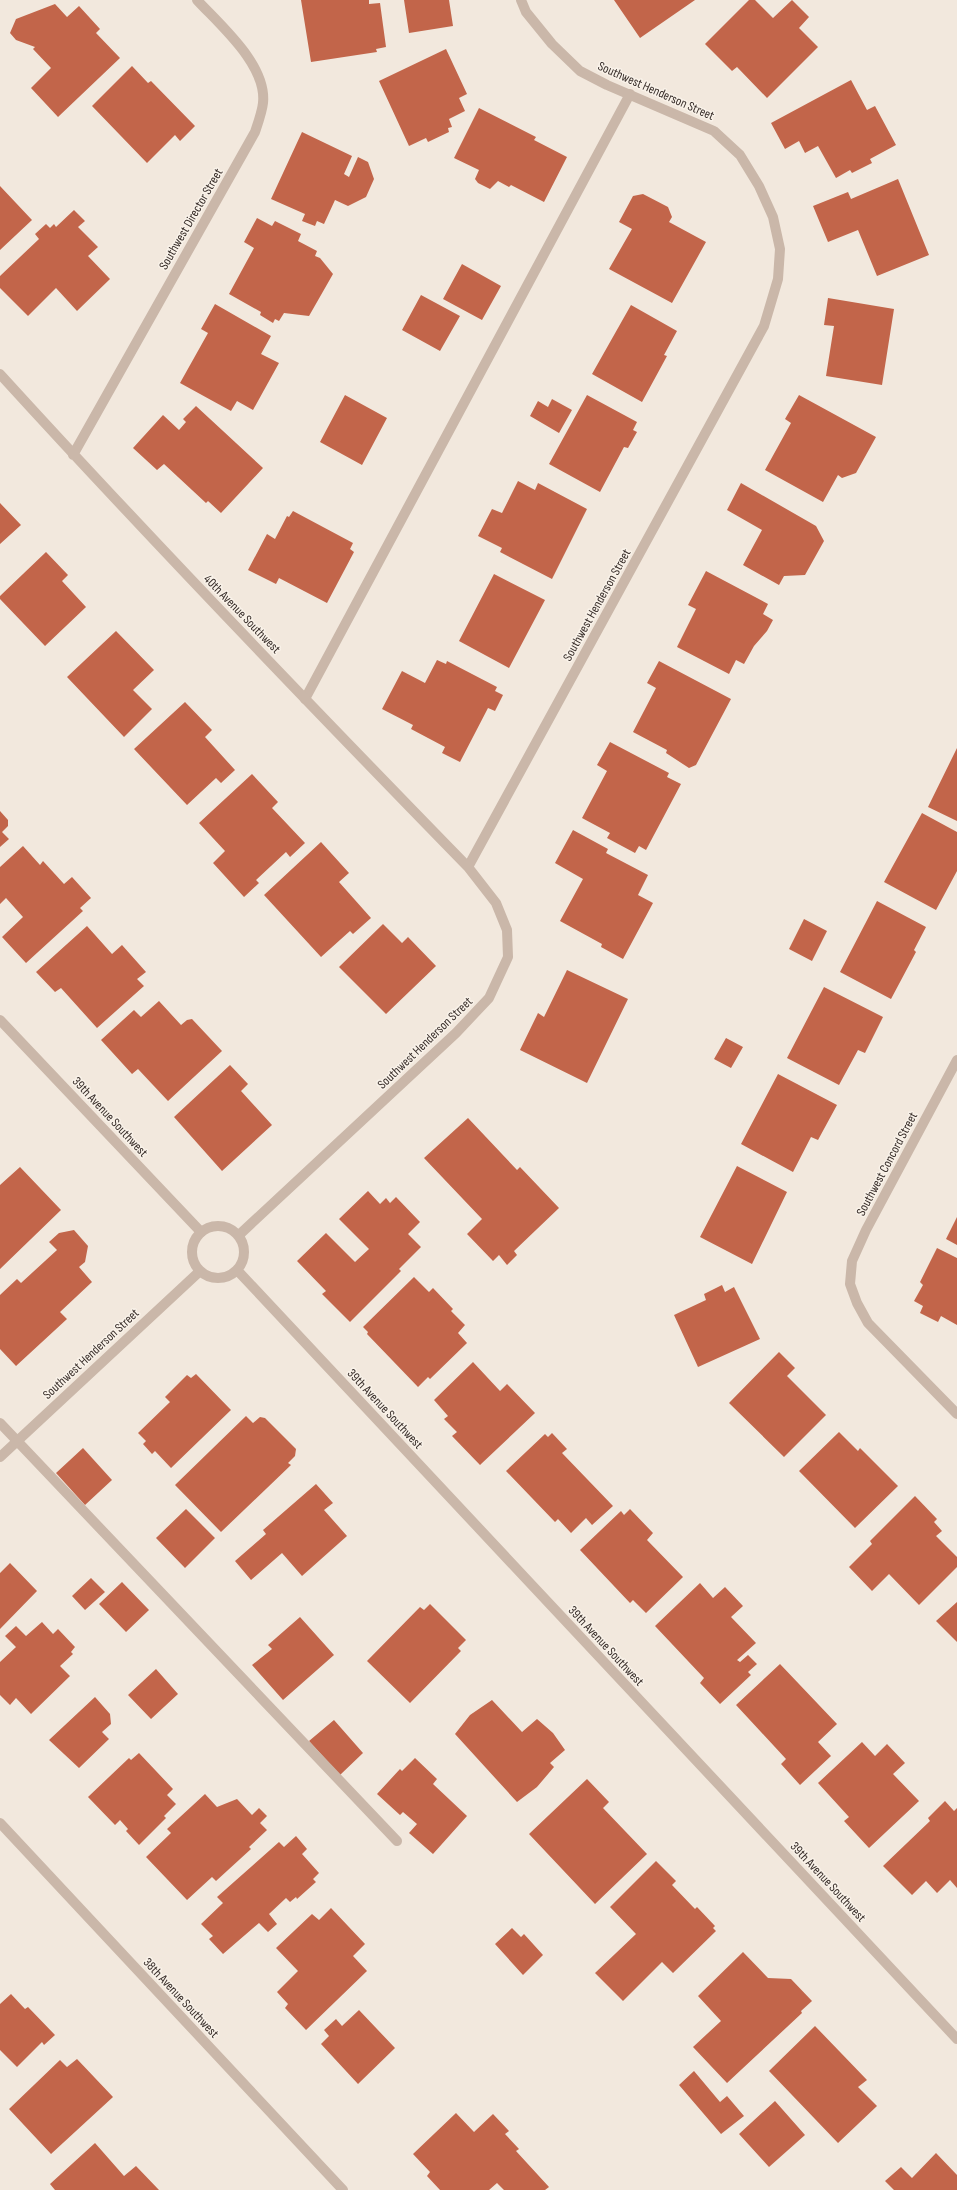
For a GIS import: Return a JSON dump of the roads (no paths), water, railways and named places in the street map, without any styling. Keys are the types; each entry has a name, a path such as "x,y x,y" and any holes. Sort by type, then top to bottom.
{"street":[{"name":"Southwest Director Street","path":"73,455 255,132 263,102 260,77 239,45 197,0"},
{"name":"Southwest Henderson Street","path":"239,1235 456,1033 489,998 508,957 507,930 496,903 468,867 764,326 778,279 780,249 773,217 759,186 740,155 714,131 580,71 552,44 526,12 521,0"},
{"path":"305,699 630,94"},
{"name":"40th Avenue Southwest","path":"0,374 73,455 305,699 468,867"},
{"name":"39th Avenue Southwest","path":"0,1020 201,1232"},
{"name":"Southwest Concord Street","path":"957,1060 866,1230 852,1261 850,1284 857,1303 868,1322 957,1414"},
{"path":"214,1225 224,1225 239,1235 243,1243 244,1252 243,1261 236,1270 225,1277 217,1278 209,1277 200,1271 192,1258 192,1251 193,1241 201,1232 214,1225"},
{"name":"39th Avenue Southwest","path":"236,1270 957,2039"},
{"name":"Southwest Henderson Street","path":"0,1457 200,1271"},
{"path":"0,1423 397,1841"},
{"name":"38th Avenue Southwest","path":"0,1823 343,2190"}]}
